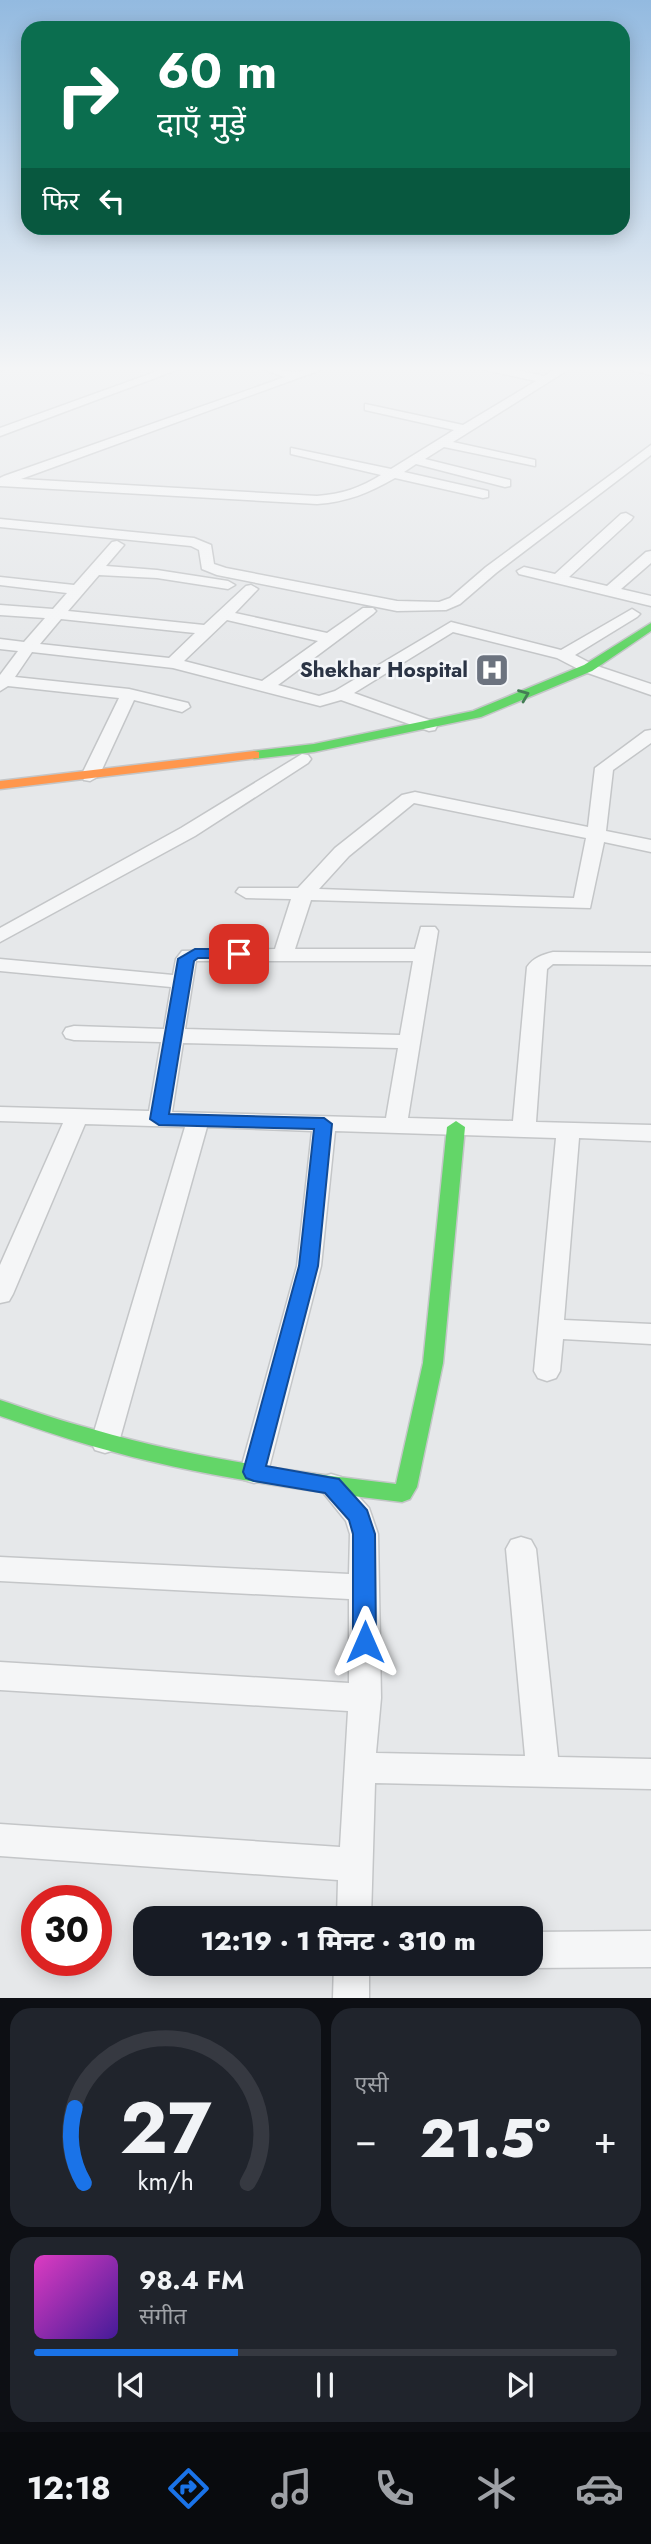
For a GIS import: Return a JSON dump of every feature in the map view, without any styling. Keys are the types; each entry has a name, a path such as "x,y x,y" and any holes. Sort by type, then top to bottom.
{"main road":[{"path":"0,785 314,748 429,726 477,714 595,671 651,625"},
{"path":"0,795 196,775 441,735 511,715 651,642"},
{"path":"0,1408 105,1442 254,1472 394,1494 402,1493 406,1487 433,1363 456,1127"}],"street":[{"path":"58,461 0,482 317,500 353,496 412,461"},
{"path":"342,461 483,494"},
{"path":"419,461 505,483"},
{"path":"522,461 530,463"},
{"path":"0,523 194,542 206,548 207,566 222,572 397,606 430,608 455,601 491,570 635,461"},
{"path":"558,579 626,517"},
{"path":"2,684 29,646 117,545"},
{"path":"610,592 651,555"},
{"path":"95,570 167,575 451,627 563,655 595,671 651,690"},
{"path":"524,571 651,600"},
{"path":"0,581 78,590"},
{"path":"173,663 251,589"},
{"path":"0,610 118,619 208,630"},
{"path":"266,685 368,611"},
{"path":"563,655 632,614"},
{"path":"224,615 331,639"},
{"path":"0,644 173,663 320,701 341,694 451,627"},
{"path":"2,684 129,694 182,707"},
{"path":"90,776 129,694"},
{"path":"341,694 429,726"},
{"path":"246,892 583,904 596,836 604,768 651,734"},
{"path":"1,935 188,832 302,759"},
{"path":"283,954 303,894 342,852 411,798 651,846"},
{"path":"396,1125 428,931"},
{"path":"159,1119 189,955 424,955"},
{"path":"524,1129 539,963 553,958 651,959"},
{"path":"0,965 182,982"},
{"path":"74,1033 409,1042"},
{"path":"0,1114 651,1133"},
{"path":"0,1294 76,1116"},
{"path":"105,1442 198,1120"},
{"path":"254,1472 309,1266 324,1124"},
{"path":"547,1371 568,1130"},
{"path":"550,1329 651,1334"},
{"path":"331,1485 359,1516 362,1525 365,1698 359,1769 354,1906"},
{"path":"521,1549 543,1772"},
{"path":"0,1569 364,1587"},
{"path":"0,1676 365,1698"},
{"path":"359,1769 651,1774"},
{"path":"0,1840 356,1864"},
{"path":"543,1950 651,1949"},
{"path":"351,1998 352,1976"}],"traffic: fast":[{"path":"254,755 314,748 477,714 588,668 651,626"},
{"path":"0,1408 93,1438 178,1458 322,1484 402,1493 406,1487 433,1363 456,1127"}],"traffic: slow":[{"path":"0,785 254,755"}],"place":[{"name":"Shekhar Hospital","path":"492,670"}],"route":[{"path":"239,954 195,953 186,959 159,1119 324,1124 309,1266 254,1472 331,1485 359,1516 364,1534 365,1642"}]}
